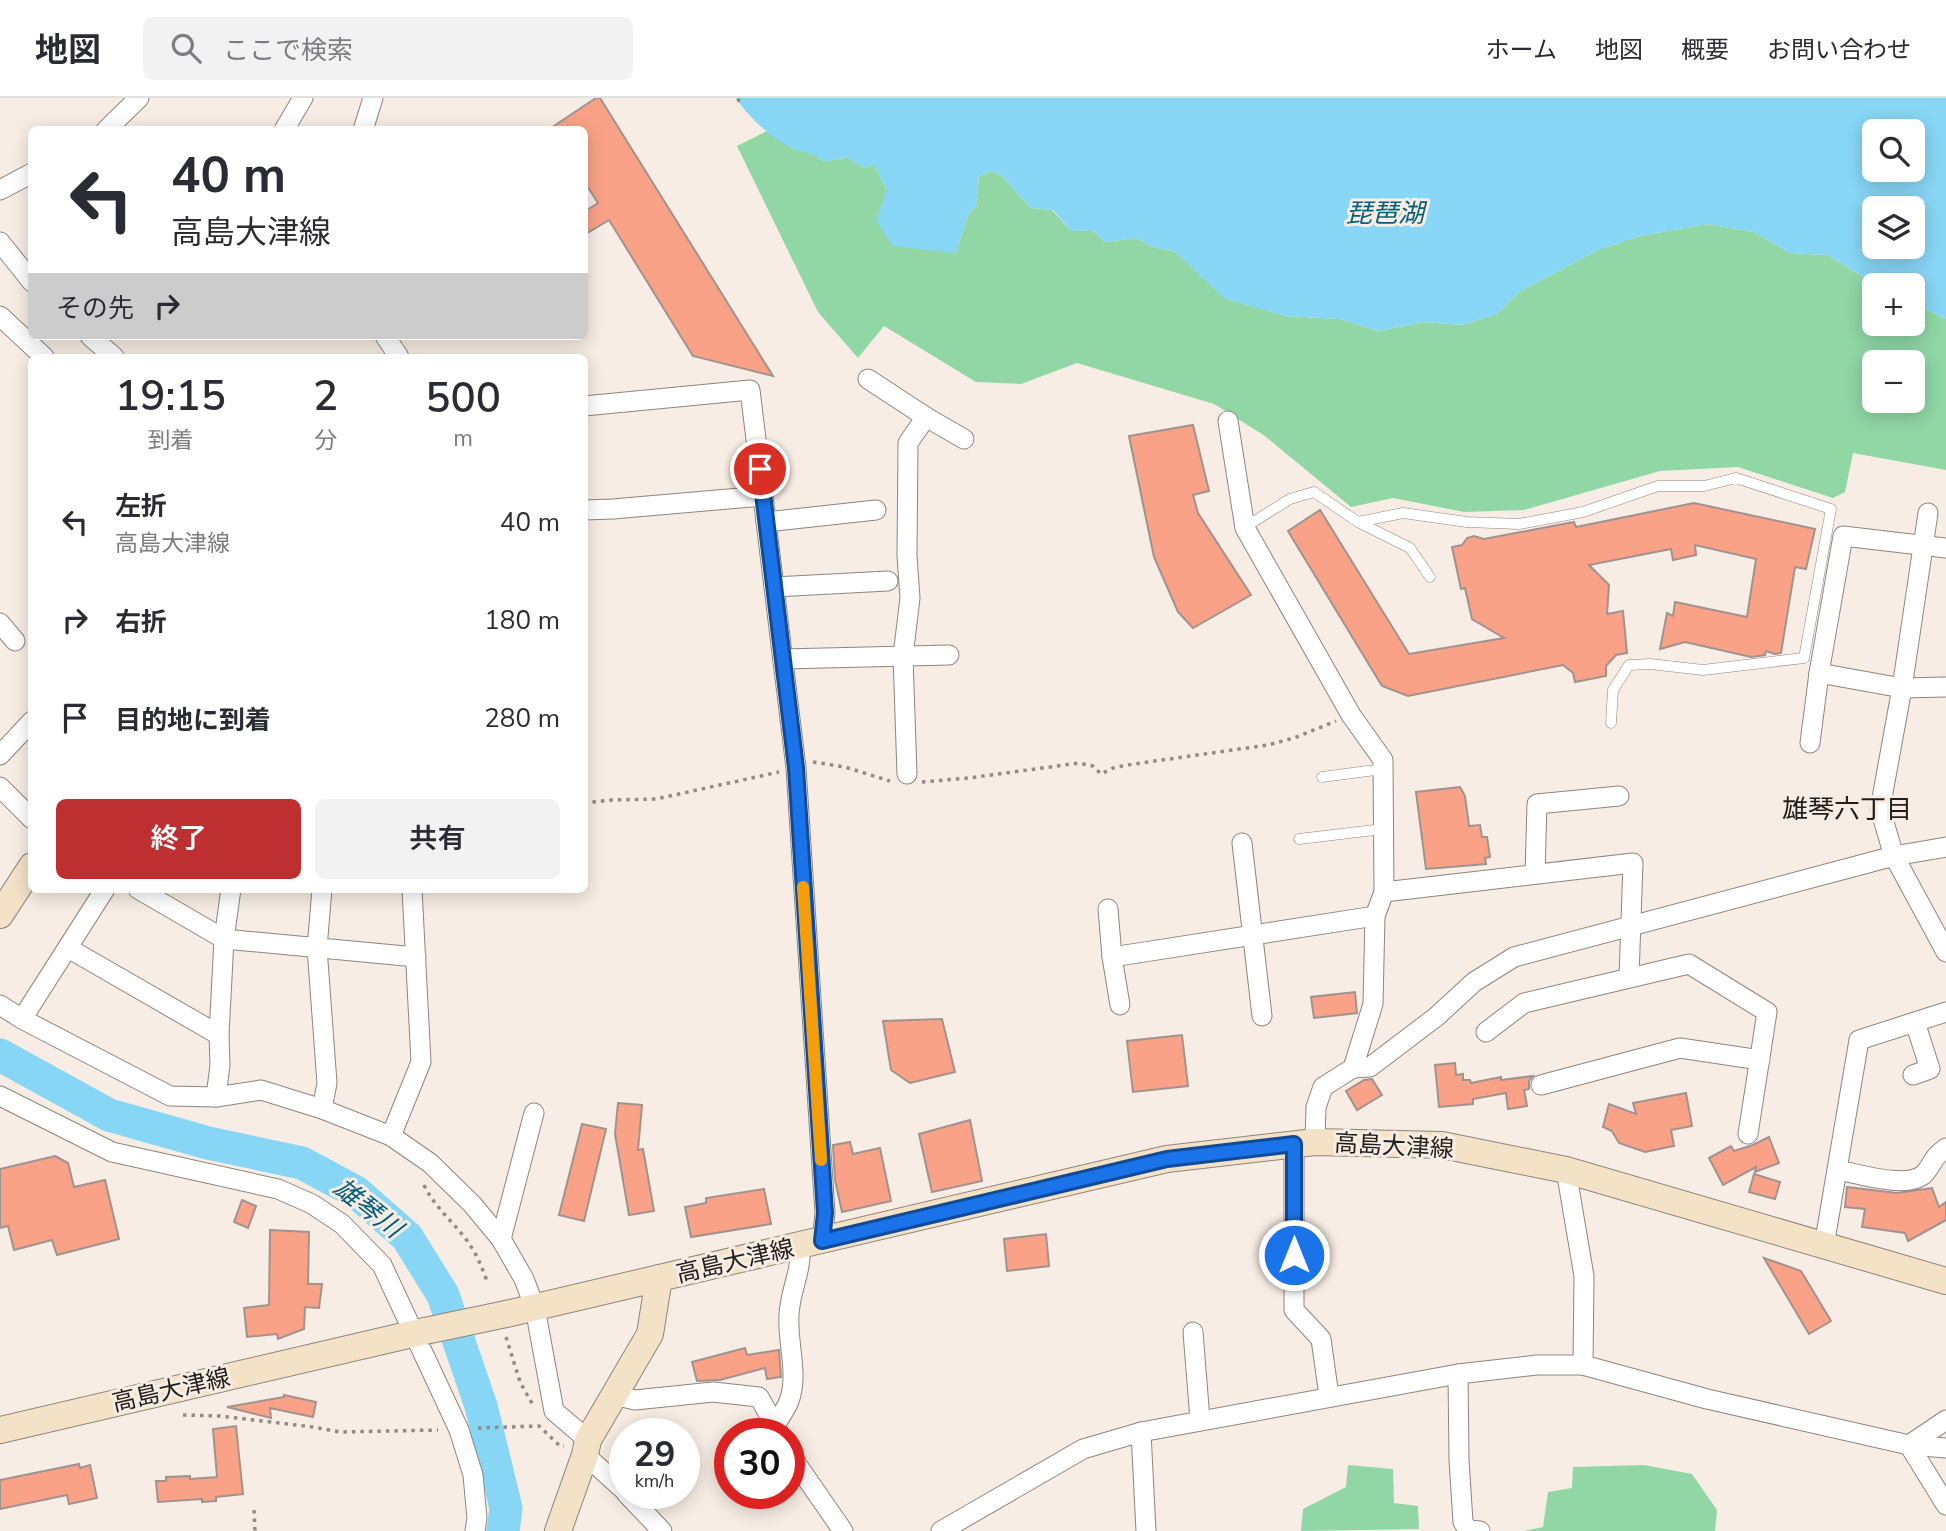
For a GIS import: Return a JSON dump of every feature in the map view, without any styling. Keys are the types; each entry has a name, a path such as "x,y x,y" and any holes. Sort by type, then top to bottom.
{"main road":[{"path":"0,915 28,872"},
{"name":"高島大津線","path":"0,1430 811,1244 1167,1159 1304,1143 1442,1145 1566,1170 1946,1281"},
{"path":"558,1531 581,1447 650,1334 659,1278"}],"street":[{"path":"110,126 139,98"},
{"path":"286,126 303,98"},
{"path":"364,126 369,100"},
{"path":"0,190 28,175"},
{"path":"0,242 28,277"},
{"path":"0,316 41,354"},
{"path":"95,340 111,354"},
{"path":"868,379 964,439"},
{"path":"588,405 750,390 796,768 825,1213 801,1263 792,1292 789,1346 794,1379 782,1418"},
{"path":"905,779 902,656 910,598 907,556 908,443 926,417"},
{"path":"1228,421 1245,527 1351,715 1382,760 1384,892 1376,916 1373,1004 1353,1068"},
{"path":"588,510 763,496"},
{"path":"766,522 876,510"},
{"path":"1928,513 1902,688 1880,809 1894,856 1946,952"},
{"path":"1810,743 1819,673 1843,536 1946,548"},
{"path":"774,587 888,581"},
{"path":"0,623 15,641"},
{"path":"783,659 949,655"},
{"path":"1819,673 1902,688 1946,687"},
{"path":"0,755 28,725"},
{"path":"0,787 28,815"},
{"path":"1535,874 1537,804 1619,796"},
{"path":"1242,843 1262,1016"},
{"path":"1329,1396 1321,1339 1294,1310 1304,1143 1323,1087 1353,1068 1370,1067 1436,1017 1474,982 1514,957 1894,856 1946,847"},
{"path":"1384,892 1633,863 1629,976"},
{"path":"22,1019 102,893"},
{"path":"145,893 224,939 416,957"},
{"path":"216,1097 220,1065 224,939 230,893"},
{"path":"322,893 317,948 327,1083 322,1109"},
{"path":"391,1136 421,1062 412,893"},
{"path":"1108,909 1120,1005"},
{"path":"1112,957 1376,916"},
{"path":"68,948 219,1035"},
{"path":"1486,1032 1524,1003 1629,976 1689,964 1767,1012 1748,1134"},
{"path":"0,1005 170,1096 216,1097 261,1090 322,1109 391,1136 430,1163 472,1204 501,1240 524,1279 534,1308 554,1411 581,1447 609,1475"},
{"path":"1824,1245 1858,1040 1946,1012"},
{"path":"1913,1075 1930,1069 1915,1022"},
{"path":"1541,1085 1680,1048 1760,1060"},
{"path":"0,1096 112,1152 278,1189 312,1204 342,1224 382,1265 419,1332 462,1429 473,1475 477,1518 475,1531"},
{"path":"501,1240 534,1113"},
{"path":"1838,1170 1908,1182 1924,1175 1934,1157 1946,1148"},
{"path":"1566,1170 1584,1276 1583,1365"},
{"path":"1193,1332 1200,1420"},
{"path":"941,1531 1083,1449 1142,1432 1458,1374 1537,1365 1583,1365 1707,1399 1909,1445 1946,1448"},
{"path":"1458,1374 1463,1522 1468,1530 1480,1531"},
{"path":"614,1395 635,1400 713,1392 759,1396 771,1418"},
{"path":"1909,1445 1946,1420"},
{"path":"1142,1432 1146,1531"},
{"path":"1909,1445 1946,1506"},
{"path":"805,1477 842,1531"},
{"path":"642,1509 662,1531"}],"lane":[{"path":"1359,522 1403,513 1467,523 1519,524 1583,512 1658,486 1704,485 1736,478 1832,509 1804,657 1703,670 1650,664 1629,665 1613,690 1611,723"},
{"path":"1245,527 1290,499 1314,492 1359,522 1410,548 1430,577"},
{"path":"1322,777 1382,769"},
{"path":"1299,839 1383,829"}],"path":[{"path":"737,101 743,98"},
{"path":"588,803 656,800 813,762 905,779 969,778 1079,763 1093,766 1101,774 1127,765 1268,745 1294,738 1351,715"},
{"path":"430,1163 423,1181 431,1199 477,1256 488,1284"},
{"path":"183,1415 247,1419 340,1433 538,1426 560,1446 581,1447"},
{"path":"254,1510 256,1531"}],"green space":[{"path":"767,131 794,149 811,152 824,162 847,157 864,168 874,164 887,190 956,253 968,215 976,206 979,176 991,171 1001,175 1031,208 1052,210 1071,231 1092,230 1105,242 1136,238 1156,248 1174,251 1225,298 1285,316 1340,319 1378,331 1423,322 1462,325 1497,314 1519,292 1598,250 1640,236 1707,224 1754,232 1790,253 1827,255 1862,276 1862,336 1925,336 1925,309 1946,319 1946,470 1853,453 1845,492 1833,498 1738,467 1660,471 1524,510 1464,512 1393,498 1351,507 1265,436 1214,404 1077,363 1021,384 976,382 884,326 858,358 818,312 737,146"},
{"path":"1348,1465 1393,1469 1394,1503 1418,1506 1419,1529 1301,1531 1303,1509 1346,1487"},
{"path":"1644,1465 1692,1474 1717,1510 1715,1531 1524,1531 1543,1527 1548,1492 1572,1488 1573,1467"}],"water":[{"name":"琵琶湖","path":"736,98 1946,98 1946,319 1925,309 1925,273 1862,273 1862,276 1827,255 1790,253 1754,232 1707,224 1640,236 1598,250 1519,292 1497,314 1462,325 1423,322 1378,331 1340,319 1285,316 1224,298 1174,251 1156,248 1136,238 1105,242 1092,230 1071,231 1053,210 1031,208 1001,175 991,171 979,176 976,206 968,215 956,253 893,246 876,220 887,190 874,164 864,168 847,157 824,162 786,145 754,120"}],"building":[{"path":"600,98 773,376 693,356 609,220 588,233 588,209 598,203 588,187 588,126 554,126"},
{"path":"1193,425 1209,491 1193,495 1198,513 1251,595 1193,628 1178,612 1154,557 1129,436"},
{"path":"1694,503 1815,529 1806,569 1795,567 1781,653 1766,651 1765,655 1751,657 1685,642 1660,649 1667,613 1673,616 1675,602 1747,617 1756,559 1695,545 1696,555 1673,560 1671,549 1589,565 1609,585 1607,614 1623,611 1627,653 1616,655 1606,666 1606,676 1575,682 1573,673 1563,665 1408,696 1382,686 1288,531 1320,510 1409,654 1504,638 1472,619 1465,588 1461,589 1452,547 1462,545 1467,538 1474,536 1484,539 1574,522 1576,527"},
{"path":"1460,787 1465,796 1469,826 1480,825 1482,837 1487,837 1490,857 1485,858 1486,864 1426,869 1416,792"},
{"path":"1355,992 1357,1013 1314,1018 1311,997"},
{"path":"942,1019 955,1072 910,1083 891,1070 883,1021"},
{"path":"1182,1035 1188,1086 1133,1092 1127,1041"},
{"path":"1455,1063 1456,1075 1463,1074 1463,1080 1470,1080 1471,1083 1501,1077 1501,1080 1533,1076 1529,1081 1529,1089 1524,1090 1527,1106 1508,1109 1506,1093 1473,1099 1473,1104 1439,1107 1435,1065"},
{"path":"1372,1079 1382,1095 1357,1110 1346,1091 1364,1080"},
{"path":"1686,1093 1692,1126 1671,1130 1674,1146 1645,1152 1619,1143 1612,1131 1603,1127 1609,1104 1636,1114 1633,1103"},
{"path":"618,1103 642,1105 638,1150 643,1149 654,1211 629,1215 615,1134"},
{"path":"970,1120 982,1181 932,1192 919,1134"},
{"path":"582,1124 606,1129 584,1221 559,1215"},
{"path":"1769,1137 1779,1163 1755,1172 1756,1167 1723,1185 1709,1158 1731,1146 1734,1151"},
{"path":"850,1142 853,1154 880,1148 891,1201 842,1212 835,1180 833,1145"},
{"path":"55,1156 68,1163 74,1187 105,1180 119,1239 57,1255 52,1240 14,1250 8,1226 0,1228 0,1169"},
{"path":"1754,1174 1780,1182 1775,1199 1749,1192"},
{"path":"1847,1187 1897,1193 1932,1188 1939,1207 1946,1202 1946,1220 1908,1241 1905,1233 1862,1227 1865,1209 1845,1207"},
{"path":"764,1189 771,1224 691,1237 685,1207 706,1203 706,1198"},
{"path":"242,1200 256,1206 248,1228 234,1222"},
{"path":"270,1230 309,1232 308,1284 322,1284 319,1308 305,1307 304,1329 278,1339 277,1334 247,1337 244,1308 269,1305"},
{"path":"1046,1234 1049,1266 1007,1271 1004,1239"},
{"path":"1764,1258 1801,1271 1831,1321 1809,1334"},
{"path":"745,1348 747,1355 779,1350 781,1377 767,1379 765,1368 720,1380 697,1381 692,1362"},
{"path":"284,1397 316,1402 313,1417 270,1408 271,1418 227,1407"},
{"path":"236,1426 243,1494 216,1497 216,1501 202,1502 202,1499 158,1502 156,1481 166,1481 166,1477 217,1477 213,1429"},
{"path":"79,1464 80,1468 90,1465 97,1498 69,1504 67,1495 0,1509 0,1480"}],"waterway":[{"name":"雄琴川","path":"0,1055 109,1115 208,1143 302,1163 356,1192 407,1237 443,1295 481,1406 506,1508 503,1531"}],"slow traffic":[{"path":"803,887 821,1160"}],"district":[{"name":"雄琴六丁目","path":"1847,809"}],"route":[{"path":"760,469 796,768 825,1213 822,1241 1167,1159 1294,1144 1294,1255"}]}
